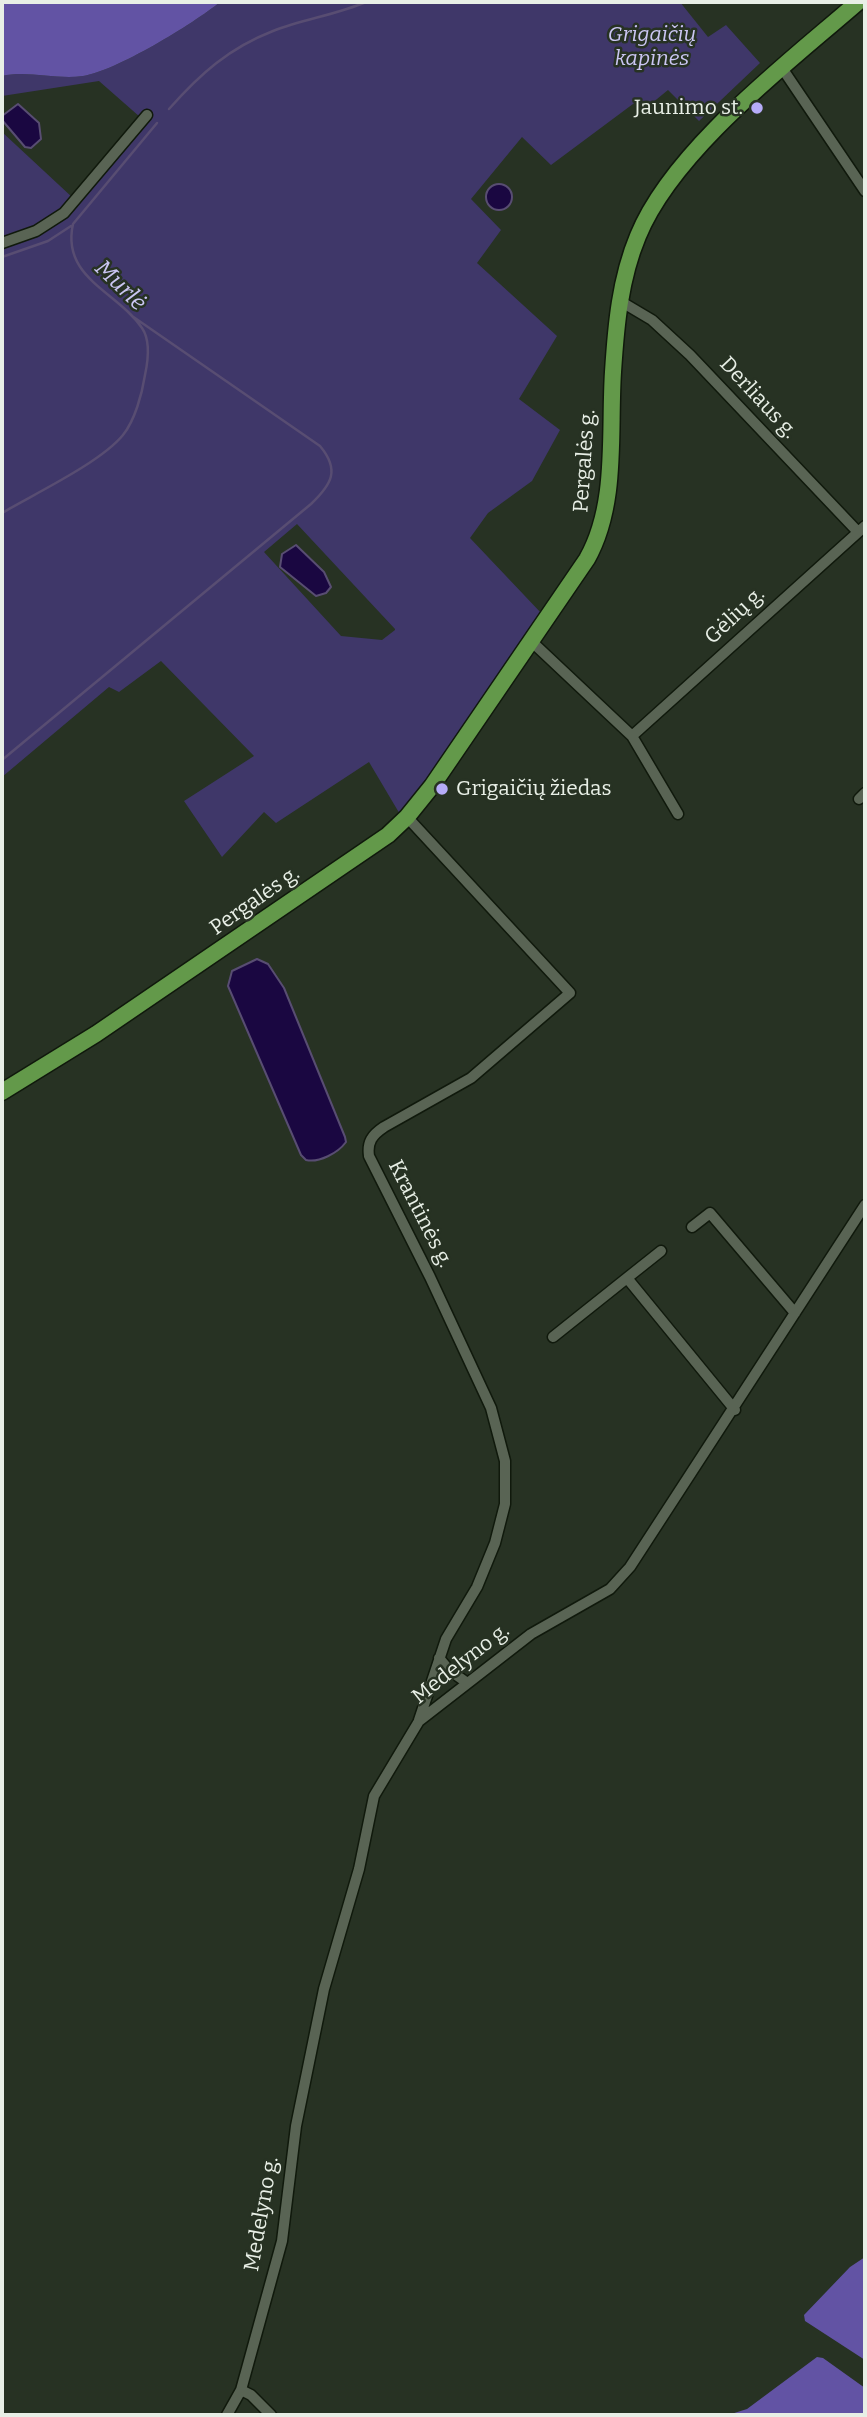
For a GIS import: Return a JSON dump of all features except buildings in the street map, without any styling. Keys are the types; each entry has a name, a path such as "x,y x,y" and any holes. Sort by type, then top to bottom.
{"main road":[{"name":"Pergalės g.","path":"2,1092 191,971 368,850 407,817 432,786 587,559 601,527 607,499 620,301 638,234 665,186 705,141 782,68 858,2"}],"street":[{"path":"782,68 865,191"},
{"path":"2,243 36,231 64,213 147,115"},
{"name":"Derliaus g.","path":"620,301 652,320 690,355 753,418 821,496 862,529"},
{"name":"Gėlių g.","path":"632,736 862,529"},
{"path":"530,640 632,736 678,814"},
{"name":"Krantinės g.","path":"407,817 570,993 480,1071 384,1127 375,1133 369,1144 369,1156 430,1277 491,1408 505,1461 505,1504 495,1543 477,1587 439,1658 419,1720"},
{"name":"Medelyno g.","path":"227,2415 241,2390 282,2241 296,2126 321,2001 359,1869 374,1796 419,1720 531,1634 610,1589 630,1567 735,1410 865,1205"},
{"path":"692,1227 710,1213 795,1313"},
{"path":"553,1337 662,1251"},
{"path":"628,1278 735,1410"},
{"path":"439,1658 449,1670 466,1682"},
{"path":"241,2390 251,2395 271,2415"}],"green space":[{"name":"Grigaičių kapinės","path":"220,2 680,2 708,37 726,25 760,63 699,121 668,90 646,108 637,101 551,165 522,137 471,199 501,230 477,263 557,336 519,399 560,430 532,481 488,513 470,538 542,614 425,787 401,816 369,762 276,823 264,812 222,857 184,801 254,756 161,661 119,692 109,687 2,777 2,132 73,198 140,117 99,81 2,96 2,76 22,74 73,77 97,72 154,45","holes":["297,524 395,629 382,640 341,636 264,552"]}],"shaded area":[{"path":"2,2 220,2 173,34 134,56 97,72 73,77 22,74 2,76"},
{"path":"18,104 39,123 41,139 31,148 25,147 2,120 2,116"},
{"path":"499,184 508,188 512,197 508,206 499,210 490,206 486,197 490,188"},
{"path":"296,545 324,572 331,587 326,593 316,596 280,567 282,554"},
{"path":"257,959 268,964 284,988 345,1137 343,1146 322,1159 311,1161 301,1155 228,986 232,971"},
{"path":"865,2257 865,2360 805,2321 804,2315 850,2267"},
{"path":"817,2357 823,2358 865,2388 865,2415 728,2415 747,2409"}],"waterway":[{"name":"Murlė","path":"169,109 204,73 243,45 284,27 366,2"},
{"name":"Murlė","path":"2,513 66,477 113,446 127,429 134,414 147,364 148,345 145,333 131,315 83,271 75,258 71,242 73,224 157,123"},
{"path":"2,257 48,241 71,226"},
{"path":"2,760 311,504 324,490 331,476 330,462 320,446 132,316"}],"place":[{"name":"Jaunimo st.","path":"757,108"},
{"name":"Grigaičių žiedas","path":"442,789"}]}
